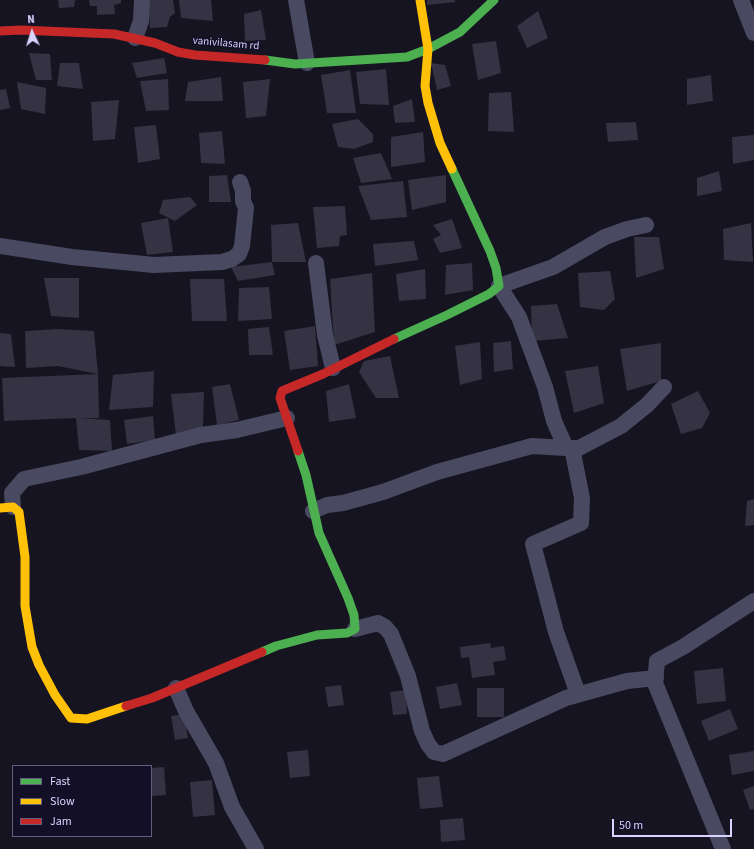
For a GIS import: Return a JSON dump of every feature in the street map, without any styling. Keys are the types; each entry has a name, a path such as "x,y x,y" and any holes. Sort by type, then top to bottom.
{"street":[{"path":"135,38 141,21 142,0"},
{"path":"296,0 307,63"},
{"path":"420,0 428,49 425,86 428,103 438,137 490,251 496,268 499,286 519,317 545,387 554,421 569,448 582,498 581,523 534,544 556,632 578,694"},
{"name":"vanivilasam rd","path":"0,31 21,30 114,34 135,38 178,52 195,55 253,58 295,64 407,57 428,49 442,40 460,32 494,0"},
{"path":"741,0 754,33"},
{"path":"0,246 72,257 154,265 222,262 232,259 240,254 242,246 246,208 243,201 243,191 240,182"},
{"path":"355,629 354,615 348,598 319,533 313,512 306,475 280,398 282,392 419,326 447,316 489,294 499,286 553,267 605,237 627,229 646,225"},
{"path":"316,263 325,336 334,368"},
{"path":"313,512 327,505 343,503 383,492 437,472 532,446 579,448 621,426 647,405 664,387"},
{"path":"287,418 237,430 201,435 81,467 24,480 12,493 7,507 19,512 20,529 25,547 25,606 32,647 39,665 55,695 71,718 87,719 176,688 276,646 317,636 346,633 378,623 385,627 391,634 408,676 422,731 428,744 434,752 443,754 578,694 627,681 656,678"},
{"path":"723,849 655,683 656,661 683,647 754,602"},
{"path":"176,688 186,711 216,763 232,807 256,849"}],"building":[{"path":"58,0 75,0 74,7 59,8"},
{"path":"89,0 121,0 121,3 114,5 115,14 97,15 97,6 90,6"},
{"path":"148,0 173,0 175,13 170,17 167,27 150,28"},
{"path":"179,0 211,0 213,21 181,18"},
{"path":"427,0 455,0 455,2 427,5"},
{"path":"261,10 266,40 245,41 244,14"},
{"path":"538,11 548,38 527,48 517,26"},
{"path":"496,41 501,73 478,80 472,44"},
{"path":"29,53 50,54 52,80 36,80"},
{"path":"164,58 167,73 137,78 132,63"},
{"path":"60,63 79,63 83,89 57,86"},
{"path":"431,63 445,65 451,86 437,90"},
{"path":"386,69 389,105 360,104 356,72"},
{"path":"350,70 356,113 327,113 321,75"},
{"path":"711,75 713,101 687,105 687,79"},
{"path":"221,77 223,101 185,101 188,82"},
{"path":"168,79 169,110 146,111 140,81"},
{"path":"270,79 266,116 246,118 243,82"},
{"path":"17,82 46,88 45,114 21,109"},
{"path":"6,89 10,108 0,110 0,90"},
{"path":"511,92 514,132 488,131 489,93"},
{"path":"412,99 415,122 395,123 393,106"},
{"path":"119,100 115,139 93,141 91,102"},
{"path":"358,119 373,134 373,142 354,149 338,147 332,124"},
{"path":"636,122 638,140 608,142 606,123"},
{"path":"156,125 160,159 138,163 134,127"},
{"path":"222,131 225,164 201,163 199,133"},
{"path":"423,132 425,162 391,167 391,137"},
{"path":"754,135 754,160 733,164 732,137"},
{"path":"381,153 392,179 361,183 353,158"},
{"path":"719,171 722,191 697,196 697,178"},
{"path":"227,175 231,202 209,202 209,176"},
{"path":"446,175 446,202 412,210 408,180"},
{"path":"403,181 407,217 371,220 358,186"},
{"path":"190,197 197,205 175,221 159,213 163,200"},
{"path":"345,206 347,235 340,236 339,246 317,248 313,207"},
{"path":"168,218 173,252 147,255 141,223"},
{"path":"452,219 462,248 440,253 433,239 441,235 433,225"},
{"path":"298,223 306,262 272,262 271,225"},
{"path":"751,223 753,262 724,260 723,229"},
{"path":"634,237 659,237 664,269 636,278"},
{"path":"414,241 418,260 375,266 373,244"},
{"path":"272,262 275,275 238,281 231,267"},
{"path":"472,263 473,290 445,295 446,265"},
{"path":"425,269 426,299 399,301 396,274"},
{"path":"610,271 615,299 604,310 580,307 578,273"},
{"path":"372,273 375,332 334,345 330,279"},
{"path":"44,278 79,278 79,318 51,316"},
{"path":"190,279 224,279 227,321 192,321"},
{"path":"269,287 272,319 238,321 239,288"},
{"path":"557,304 568,338 532,341 531,306"},
{"path":"315,326 318,366 290,370 284,331"},
{"path":"269,327 273,355 249,355 248,329"},
{"path":"57,329 94,331 98,374 58,366 26,368 25,331"},
{"path":"0,333 11,334 15,367 0,366"},
{"path":"511,341 513,369 494,372 493,343"},
{"path":"480,342 482,379 460,385 455,346"},
{"path":"661,343 661,381 627,391 620,349"},
{"path":"390,356 399,398 376,398 359,372 364,361"},
{"path":"598,366 604,403 574,413 565,371"},
{"path":"154,371 153,407 109,410 113,375"},
{"path":"98,374 99,418 79,418 110,420 112,451 79,450 76,418 4,421 2,378"},
{"path":"230,384 239,420 217,425 212,387"},
{"path":"349,384 356,418 329,422 326,391"},
{"path":"698,391 710,413 702,428 681,434 671,404"},
{"path":"204,392 203,427 176,435 171,394"},
{"path":"153,416 155,440 127,444 124,420"},
{"path":"754,499 754,525 745,526 747,501"},
{"path":"490,643 491,648 504,646 506,660 493,662 495,675 472,678 469,657 461,658 460,647"},
{"path":"723,668 726,701 697,704 694,671"},
{"path":"457,683 462,705 440,709 436,687"},
{"path":"341,685 344,705 328,707 325,687"},
{"path":"477,688 504,688 504,717 477,717"},
{"path":"406,690 407,714 393,715 390,692"},
{"path":"730,709 738,729 709,741 701,721"},
{"path":"184,714 188,738 175,740 171,716"},
{"path":"308,750 310,776 290,778 287,752"},
{"path":"754,751 754,771 732,775 729,755"},
{"path":"164,767 166,795 152,796 152,768"},
{"path":"439,776 443,807 420,809 417,778"},
{"path":"212,780 215,815 193,817 190,782"},
{"path":"754,786 754,809 750,810 743,790"},
{"path":"463,818 465,840 441,842 440,820"}],"traffic: fast":[{"path":"265,60 295,64 407,57 428,49 460,32 494,0"},
{"path":"394,339 489,294 499,286 496,268 490,251 452,169"},
{"path":"262,652 276,646 317,635 347,633 355,629 354,615 348,598 319,533 306,475 298,451"}],"traffic: slow":[{"path":"420,0 428,49 425,86 428,103 440,143 452,169"},
{"path":"0,508 13,507 19,512 25,557 25,606 32,647 39,665 55,695 71,718 87,719 126,706"}],"traffic: jam":[{"path":"0,31 21,30 114,34 155,43 178,52 195,55 265,60"},
{"path":"298,451 280,398 282,391 323,374 394,339"},
{"path":"126,706 152,698 262,652"}]}
